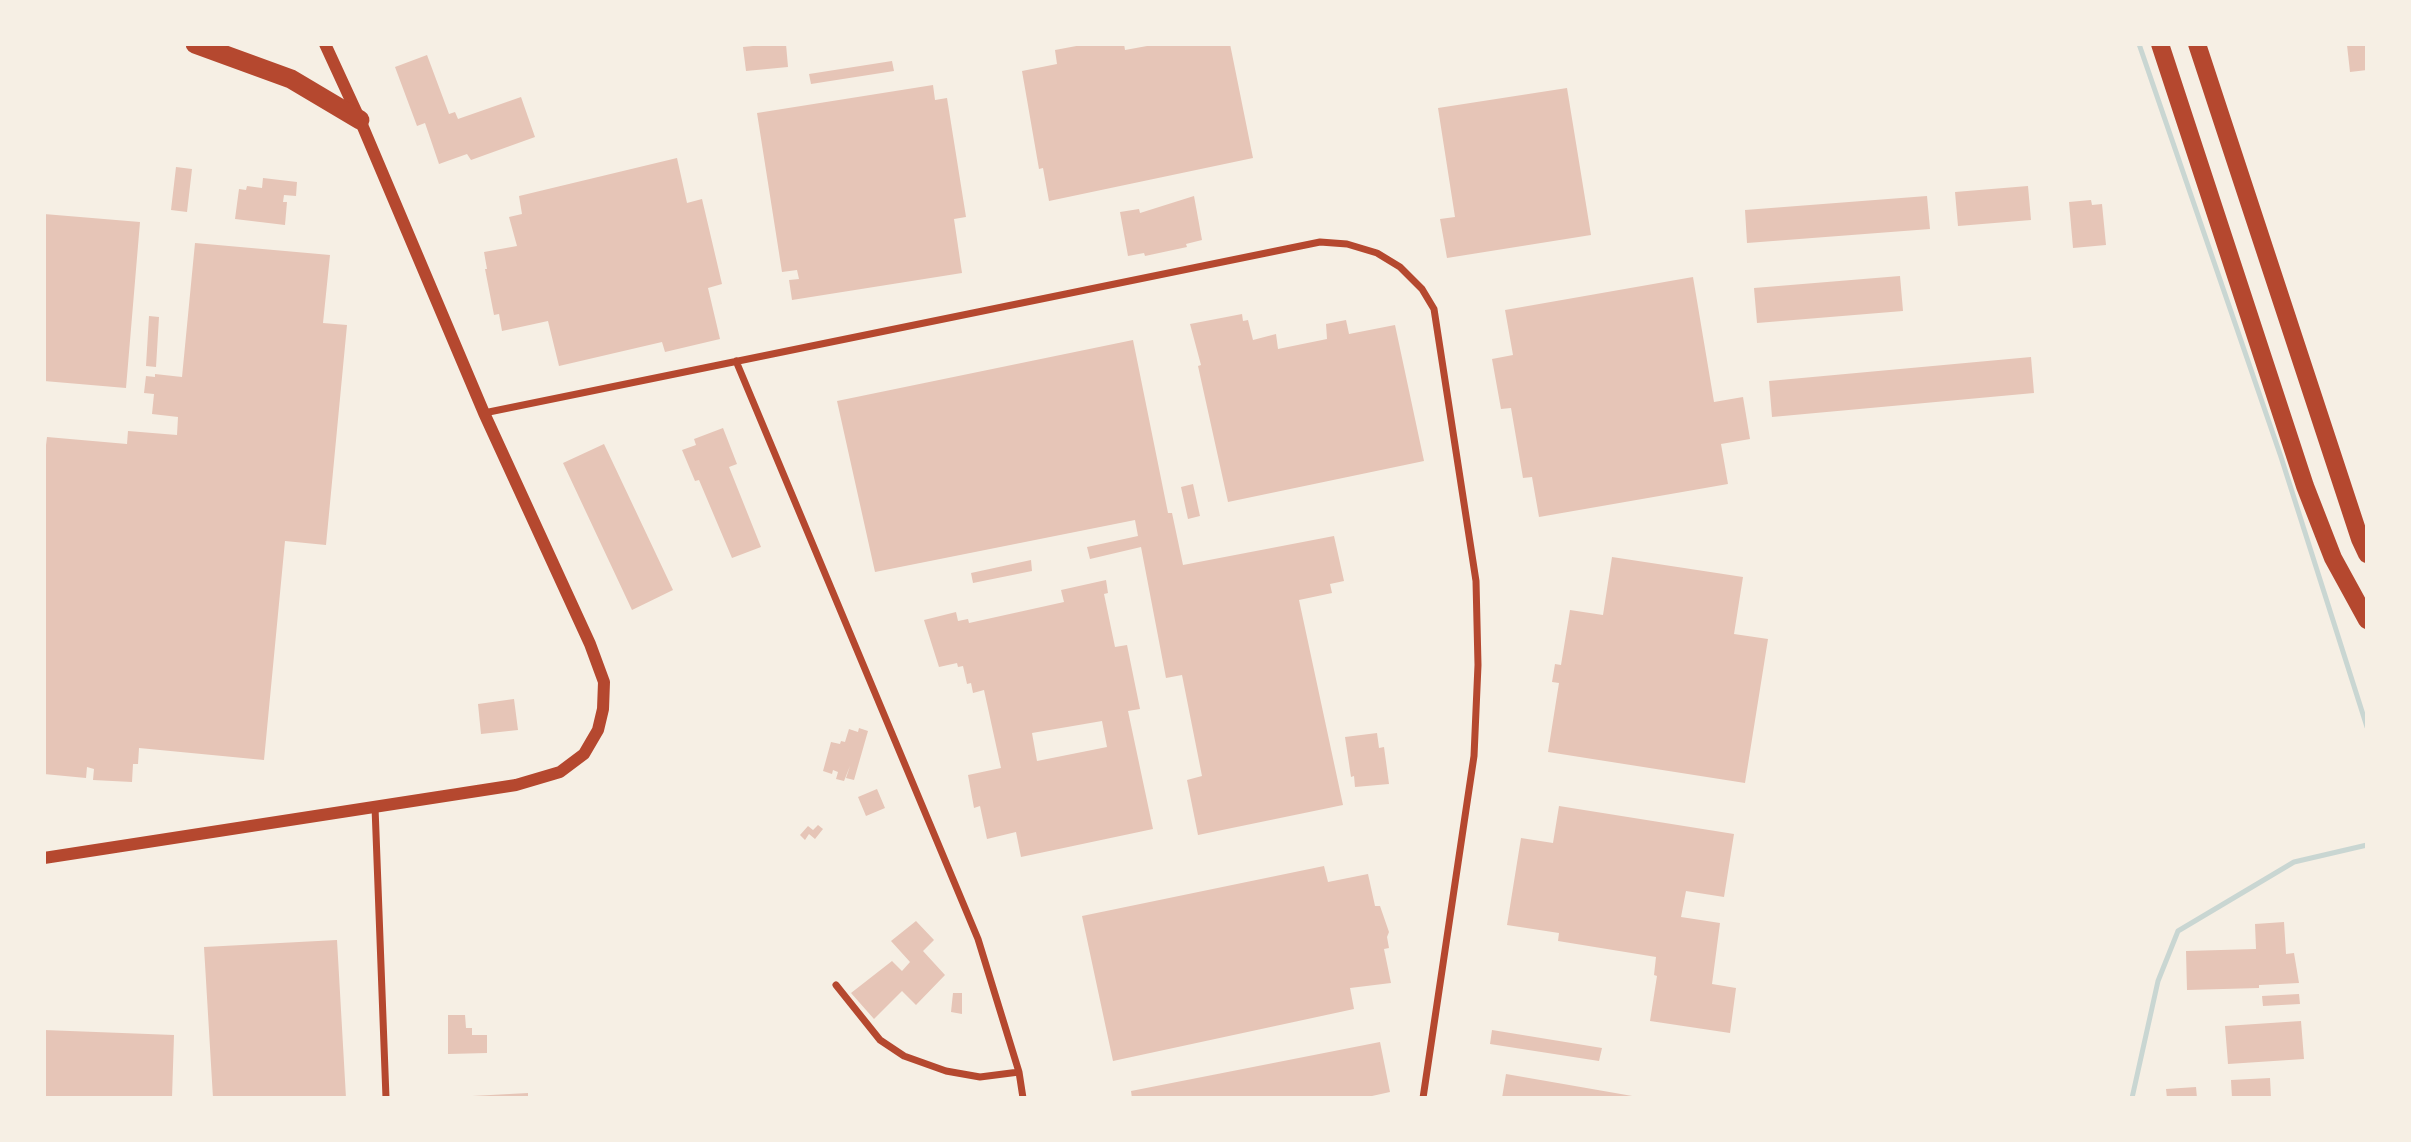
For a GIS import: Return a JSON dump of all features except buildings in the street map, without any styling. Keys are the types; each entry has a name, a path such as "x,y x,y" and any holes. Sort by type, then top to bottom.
{"highway":[{"path":"195,44 291,79 360,120"}],"main road":[{"path":"2160,44 2305,486 2333,558 2367,620"},
{"path":"2197,44 2367,554"}],"street":[{"path":"44,858 516,785 560,772 584,754 598,730 603,709 604,682 590,644 484,413 325,44"},
{"path":"484,413 1320,242 1347,244 1377,253 1400,267 1422,289 1434,309 1476,581 1478,665 1474,756 1423,1098"},
{"path":"736,361 978,939 1019,1072 1023,1098"},
{"path":"375,806 386,1098"},
{"path":"836,985 880,1040 904,1056 946,1072 980,1077 1019,1072"}],"waterway":[{"path":"2139,44 2281,457 2367,727"},
{"path":"2132,1098 2158,981 2178,931 2294,862 2367,845"}]}
